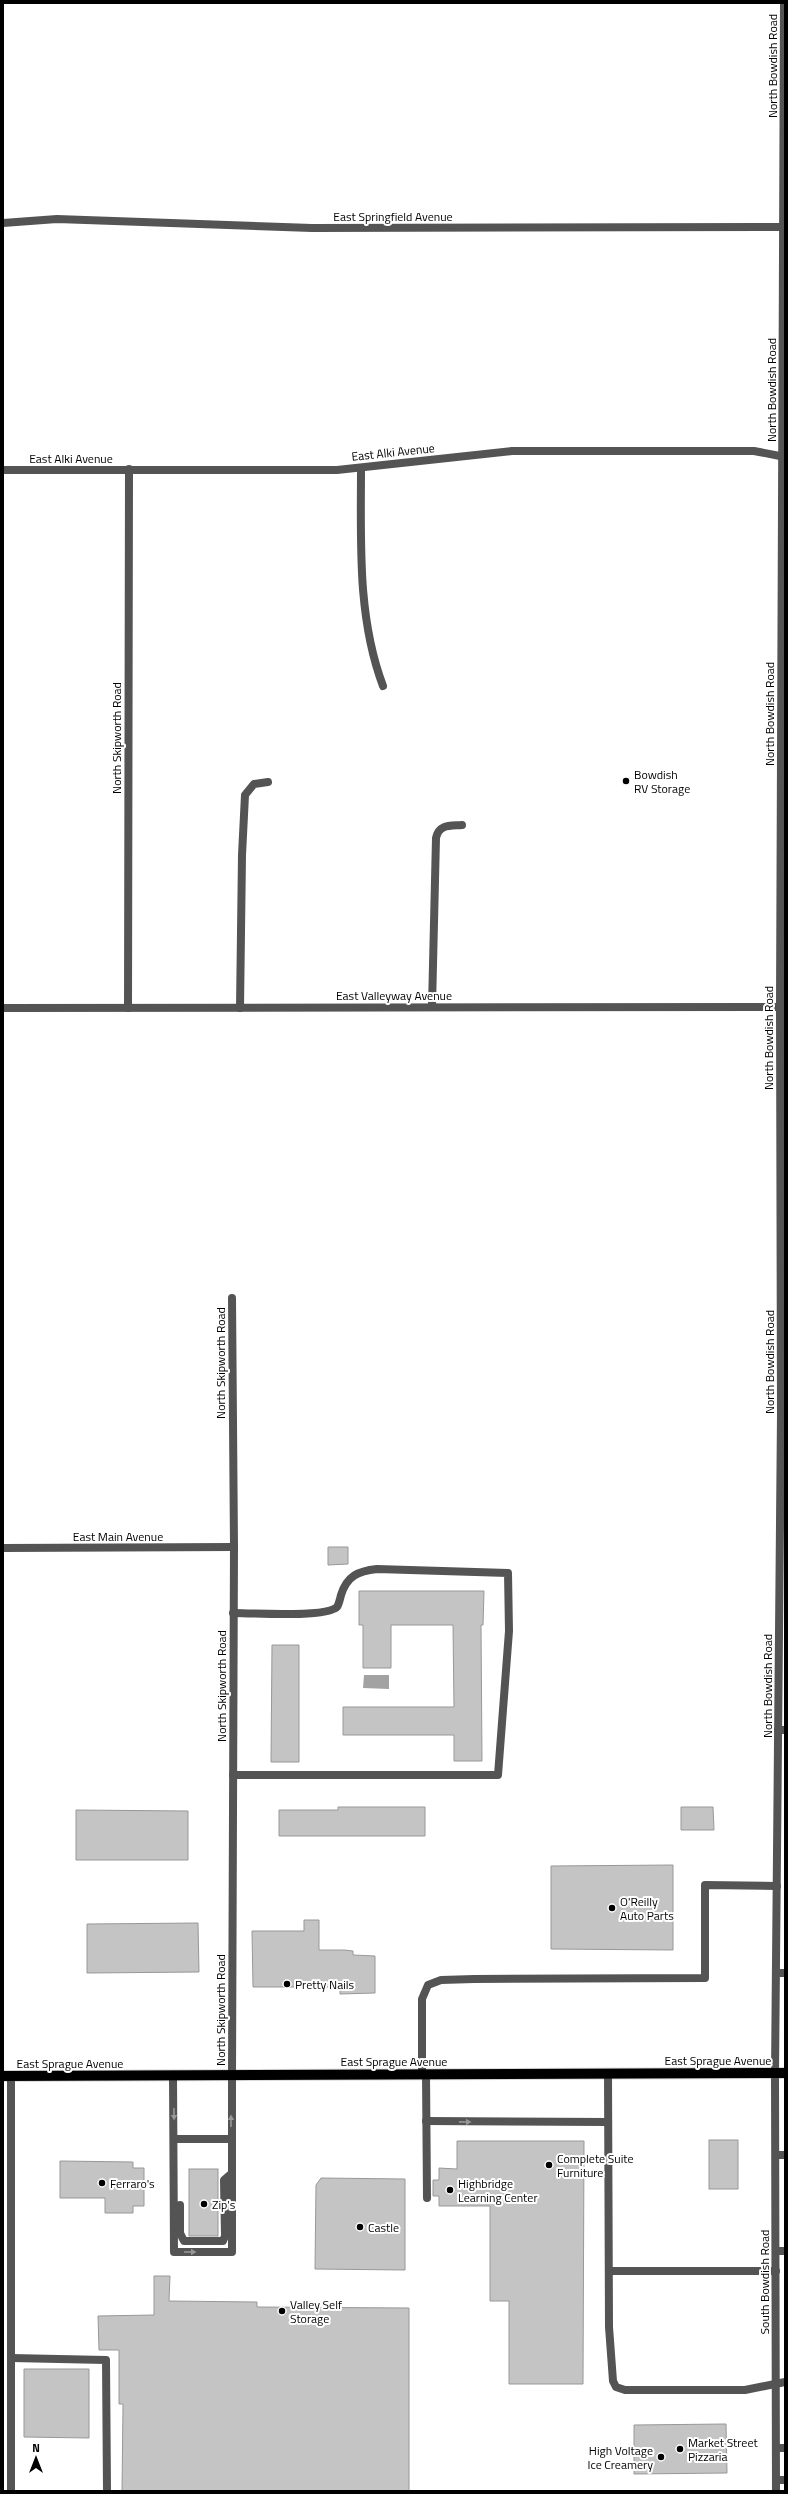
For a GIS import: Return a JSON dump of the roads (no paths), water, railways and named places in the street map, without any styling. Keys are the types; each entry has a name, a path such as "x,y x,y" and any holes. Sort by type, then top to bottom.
{"main road":[{"name":"East Sprague Avenue","path":"7,2076 780,2073"}],"street":[{"name":"North Bowdish Road","path":"780,2073 776,1973 782,1730 784,3"},
{"name":"East Springfield Avenue","path":"3,223 57,219 312,228 783,227"},
{"name":"East Alki Avenue","path":"3,470 337,470 512,451 754,451 784,456"},
{"path":"361,468 362,583 372,656 383,686"},
{"name":"North Skipworth Road","path":"128,1008 129,469"},
{"path":"240,1008 242,854 246,796 254,784 268,782"},
{"path":"432,1007 436,838 437,833 445,826 462,825"},
{"name":"East Valleyway Avenue","path":"3,1008 782,1007"},
{"name":"North Skipworth Road","path":"174,2174 174,2252 232,2252 231,2138 234,1547 232,1298"},
{"name":"East Main Avenue","path":"3,1548 234,1547"},
{"path":"233,1775 498,1775 509,1630 508,1573 377,1569 362,1571 349,1577 337,1606 329,1611 299,1614 234,1613"},
{"path":"426,2198 426,2121 422,1999 428,1985 441,1980 474,1979 705,1978 705,1885 777,1886"},
{"path":"776,1973 785,1973"},
{"name":"South Bowdish Road","path":"776,2491 776,2155 780,2073"},
{"path":"608,2074 610,2334 613,2381 616,2388 625,2390 745,2390 785,2382"},
{"path":"173,2075 174,2174 179,2185 180,2234 184,2242 223,2241 225,2236 224,2180 231,2174"},
{"path":"7,2076 11,2358 11,2491"},
{"path":"426,2121 608,2122"},
{"path":"174,2138 231,2138"},
{"path":"776,2155 785,2155"},
{"path":"776,2251 785,2251"},
{"path":"609,2271 776,2271"},
{"path":"11,2358 106,2360 107,2491"},
{"path":"776,2448 785,2448"},
{"path":"776,2480 785,2480"}],"place":[{"name":"Bowdish RV Storage","path":"626,781"},
{"name":"O'Reilly Auto Parts","path":"612,1908"},
{"name":"Pretty Nails","path":"287,1984"},
{"name":"Complete Suite Furniture","path":"549,2165"},
{"name":"Ferraro's","path":"102,2183"},
{"name":"Highbridge Learning Center","path":"450,2190"},
{"name":"Zip's","path":"204,2204"},
{"name":"Castle","path":"360,2227"},
{"name":"Valley Self Storage","path":"282,2311"},
{"name":"Market Street Pizzaria","path":"680,2449"},
{"name":"High Voltage Ice Creamery","path":"661,2457"}]}
